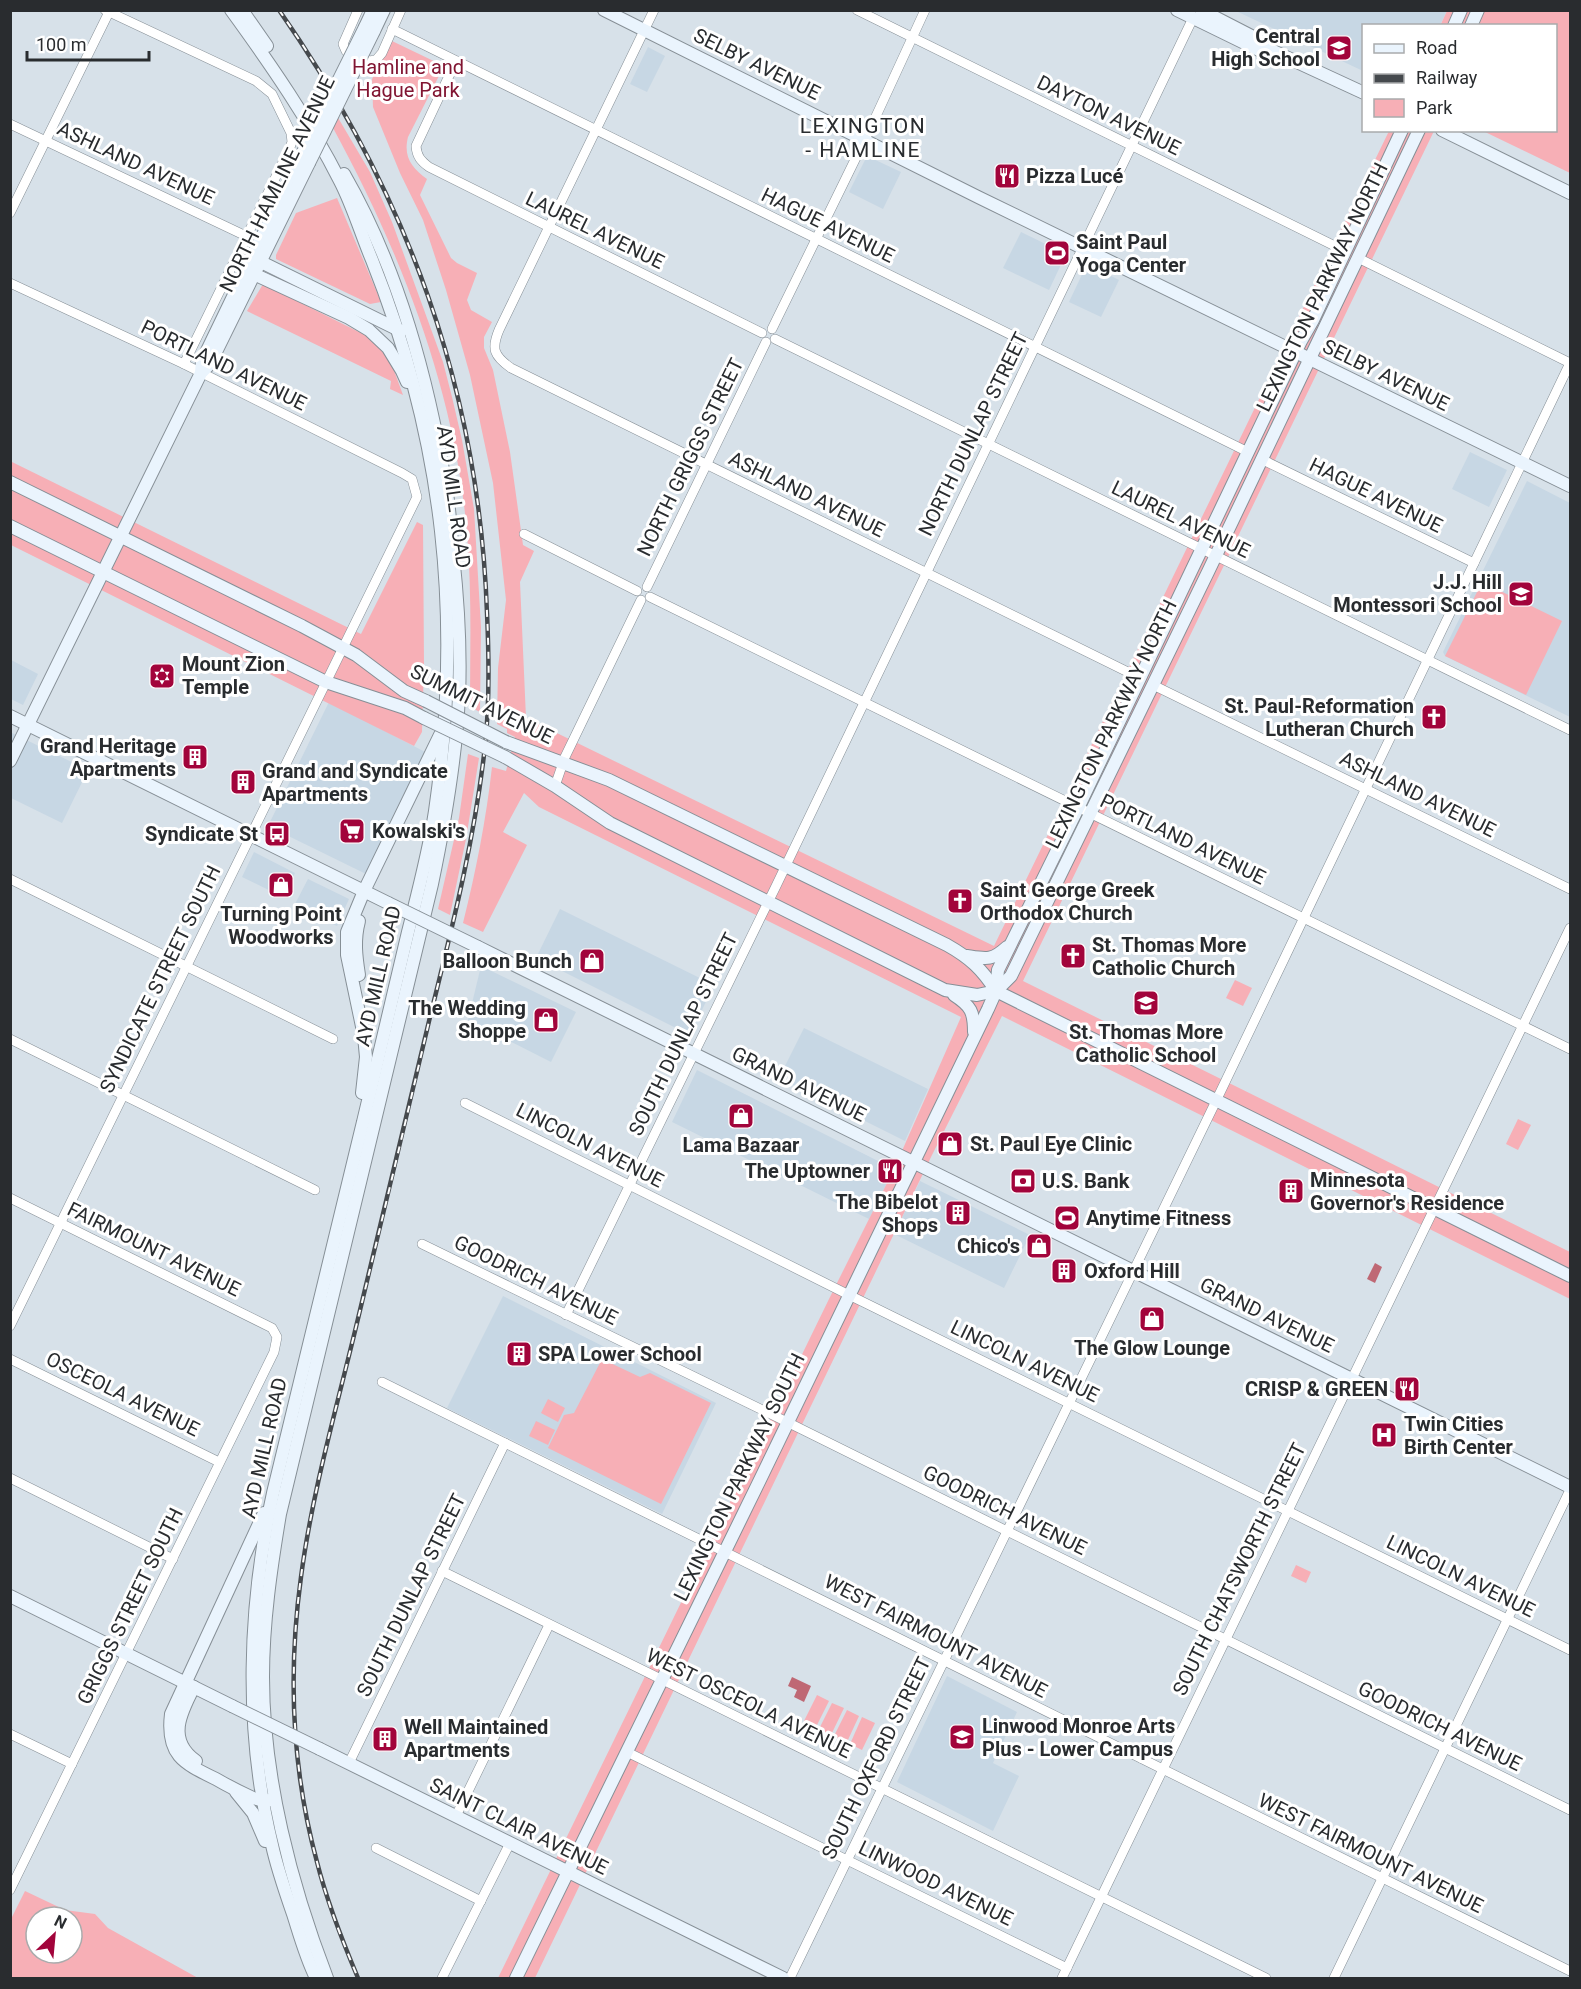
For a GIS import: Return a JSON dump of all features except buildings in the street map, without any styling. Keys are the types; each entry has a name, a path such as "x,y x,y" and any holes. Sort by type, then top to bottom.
{"main road":[{"name":"AYD MILL ROAD","path":"231,10 278,75 342,184 404,334 423,372 447,489 458,603 459,695 446,816 432,884 385,1055 359,1137 273,1493 263,1539 257,1586 253,1674 257,1753 267,1798 288,1858 304,1916 327,1978"},
{"name":"AYD MILL ROAD","path":"242,10 288,76 354,190 401,302 404,334 428,446 440,519 447,590 448,664 445,725 435,813 385,1055 280,1514 268,1589 263,1676 267,1798 272,1844 286,1894 316,1978"},
{"name":"NORTH HAMLINE AVENUE","path":"370,29 373,10"},
{"name":"NORTH HAMLINE AVENUE","path":"10,761 201,373 202,361 250,273 370,29 384,10"},
{"name":"SELBY AVENUE","path":"604,10 1570,486"},
{"path":"1177,10 1197,14 1267,44 1271,50 1362,92"},
{"path":"1455,24 1461,10"},
{"path":"1472,24 1478,10"},
{"name":"LEXINGTON PARKWAY NORTH","path":"996,991 998,970 1010,943 1078,808 1401,132"},
{"name":"LEXINGTON PARKWAY NORTH","path":"996,991 1011,976 1091,814 1418,132"},
{"path":"1446,132 1570,193"},
{"path":"256,260 404,334"},
{"path":"250,273 389,336 404,334"},
{"path":"349,318 379,339 395,358 402,371 428,446"},
{"name":"SUMMIT AVENUE","path":"10,482 302,626 356,655 404,691 506,742 609,780 947,945 967,956 996,991 1570,1276"},
{"name":"SUMMIT AVENUE","path":"10,526 326,682 405,708 505,757 555,786 610,823 945,990 969,995 996,991"},
{"name":"GRAND AVENUE","path":"10,716 1570,1489"},
{"path":"359,1137 366,1058 364,1036 347,955 346,942 350,921 367,892 445,725"},
{"path":"367,892 355,934 355,952 370,1027 373,1037 385,1055"},
{"path":"967,956 993,957 1010,943"},
{"path":"945,990 971,1010 974,1018 974,1036"},
{"name":"LEXINGTON PARKWAY SOUTH","path":"516,1978 996,991"},
{"path":"267,1798 198,1763 184,1749 179,1736 179,1722 190,1685 273,1493"},
{"name":"SAINT CLAIR AVENUE","path":"10,1596 783,1978"},
{"path":"190,1685 171,1714 169,1731 173,1747 182,1760 193,1769 233,1789 267,1798"},
{"path":"233,1789 253,1813 286,1894"}],"street":[{"path":"356,11 343,44 346,51 369,62 376,60 381,53 401,10"},
{"path":"550,227 654,10"},
{"name":"DAYTON AVENUE","path":"857,10 1345,251"},
{"path":"767,338 765,329 772,329 925,10"},
{"path":"10,213 108,11"},
{"name":"NORTH HAMLINE AVENUE","path":"108,11 256,81 272,94 291,133 292,142 184,364"},
{"name":"NORTH DUNLAP STREET","path":"786,866 1197,14"},
{"name":"HAGUE AVENUE","path":"392,29 1248,452"},
{"name":"LAUREL AVENUE","path":"456,61 417,146 417,154 421,161 429,167 767,338 1570,730"},
{"name":"ASHLAND AVENUE","path":"10,124 246,236"},
{"name":"ASHLAND AVENUE","path":"550,227 495,340 495,352 500,360 511,368 1140,678"},
{"path":"1358,258 1570,363"},
{"name":"PORTLAND AVENUE","path":"10,283 184,364 402,473 412,479 416,487"},
{"name":"NORTH GRIGGS STREET","path":"647,587 767,338"},
{"name":"SOUTH OXFORD STREET","path":"789,1978 1216,1101 1570,363"},
{"name":"HAGUE AVENUE","path":"1261,459 1474,563"},
{"name":"SYNDICATE STREET SOUTH","path":"10,1326 413,506 417,497 416,487"},
{"path":"524,534 637,591"},
{"path":"555,786 563,764 651,591 642,586 637,591"},
{"path":"637,591 638,597 645,599"},
{"name":"PORTLAND AVENUE","path":"645,599 864,702 1570,1049"},
{"name":"ASHLAND AVENUE","path":"1153,685 1570,889"},
{"name":"SOUTH DUNLAP STREET","path":"566,1315 786,866"},
{"path":"10,879 333,1039"},
{"name":"SOUTH CHATSWORTH STREET","path":"1062,1978 1570,928"},
{"path":"10,1039 315,1190"},
{"name":"LINCOLN AVENUE","path":"465,1102 849,1295 1570,1650"},
{"name":"FAIRMOUNT AVENUE","path":"10,1198 272,1328 277,1336"},
{"name":"GOODRICH AVENUE","path":"422,1244 1570,1810"},
{"name":"GRIGGS STREET SOUTH","path":"10,1890 14,1872 72,1764 274,1352 277,1336"},
{"name":"OSCEOLA AVENUE","path":"10,1359 219,1462"},
{"name":"WEST FAIRMOUNT AVENUE","path":"382,1382 1570,1971"},
{"name":"SOUTH DUNLAP STREET","path":"349,1763 505,1443"},
{"path":"10,1479 173,1559"},
{"path":"1334,1978 1570,1489"},
{"name":"WEST OSCEOLA AVENUE","path":"442,1571 1266,1978"},
{"path":"456,1816 549,1625"},
{"path":"10,1734 72,1764"},
{"name":"LINWOOD AVENUE","path":"627,1752 1067,1968"},
{"path":"442,1978 510,1843"},
{"path":"376,1848 481,1901"}],"shaded area":[{"name":"Central High School","path":"1236,11 1447,11 1440,24 1362,24 1362,71"},
{"path":"648,47 665,56 647,92 630,84"},
{"path":"867,156 901,172 883,209 849,192"},
{"path":"1021,232 1066,254 1049,290 1003,268"},
{"path":"1087,264 1119,280 1101,317 1069,302"},
{"path":"1470,452 1507,470 1489,507 1452,489"},
{"name":"J.J. Hill Montessori School","path":"1527,481 1570,503 1570,717 1445,656 1443,652"},
{"path":"11,660 38,674 23,705 11,699"},
{"path":"329,702 427,753 366,874 268,826"},
{"path":"10,732 88,770 62,823 11,798"},
{"path":"254,852 295,873 283,897 242,877"},
{"path":"308,879 349,899 337,926 294,906"},
{"path":"560,909 714,985 690,1035 536,958"},
{"path":"481,966 576,1012 551,1062 468,1020"},
{"path":"804,1028 928,1089 905,1141 779,1078"},
{"path":"697,1070 894,1169 869,1219 672,1122"},
{"path":"920,1181 1030,1235 1004,1288 894,1234"},
{"path":"1375,1263 1382,1267 1375,1283 1367,1279"},
{"path":"503,1296 716,1403 662,1514 447,1408"},
{"name":"Linwood Monroe Arts Plus - Lower Campus","path":"947,1676 1017,1712 993,1763 1019,1776 993,1831 897,1782"},
{"path":"792,1677 811,1686 804,1702 794,1697 797,1690 788,1686"}],"green space":[{"path":"1447,11 1570,11 1570,173 1485,132 1557,132 1557,24 1441,24"},
{"name":"Hamline and Hague Park","path":"392,41 444,66 408,137 407,150 413,166 427,179 420,195 451,258 477,273 467,300 471,310 492,322 484,337 484,348 493,370 510,452 523,545 534,551 520,582 526,718 994,946 1389,132 1434,132 1023,981 1570,1252 1570,1299 1002,1016 932,1155 535,1978 498,1978 894,1169 961,1017 539,807 524,793 503,832 527,845 483,932 463,923 480,845 492,767 506,771 515,737 507,733 507,729 497,724 498,668 506,600 493,483 470,375 423,220 400,173 373,107 372,79"},
{"path":"337,116 370,172 392,222 443,362 452,397 474,509 481,627 480,712 470,707 469,556 461,480 451,427 421,323 402,273 381,223 332,126"},
{"path":"337,198 381,302 370,304 276,259 296,213"},
{"path":"263,284 369,337 388,354 403,395 390,389 391,381 247,311"},
{"path":"10,461 361,634 417,522 423,525 422,732 414,746 11,545"},
{"path":"1482,582 1562,621 1526,695 1445,656"},
{"path":"468,754 479,758 466,839 450,915 438,909 459,818"},
{"path":"1235,980 1252,988 1243,1006 1226,998"},
{"path":"1518,1119 1531,1125 1518,1150 1506,1144"},
{"path":"602,1359 640,1377 650,1373 711,1403 661,1504 548,1448 564,1415 574,1413"},
{"path":"548,1399 565,1408 558,1422 541,1413"},
{"path":"536,1421 555,1430 548,1445 529,1436"},
{"path":"1296,1565 1311,1572 1306,1583 1291,1576"},
{"path":"817,1695 829,1701 816,1727 804,1721"},
{"path":"832,1703 844,1708 831,1735 819,1729"},
{"path":"847,1710 859,1716 847,1742 834,1736"},
{"path":"862,1717 875,1723 862,1750 850,1744"},
{"path":"25,1891 54,1905 24,1905 24,1965 84,1965 84,1913 95,1914 108,1928 198,1978 11,1978 11,1919"}],"railway":[{"path":"279,10 324,80 364,150 399,222 428,296 451,372 469,450 481,530 488,630 487,729 469,849 318,1483 297,1613 294,1649 295,1721 302,1792 325,1892 358,1978"}],"place":[{"name":"Central High School","path":"1339,48"},
{"name":"Pizza Lucé","path":"1007,176"},
{"name":"Saint Paul Yoga Center","path":"1057,253"},
{"name":"J.J. Hill Montessori School","path":"1521,594"},
{"name":"Mount Zion Temple","path":"162,676"},
{"name":"St. Paul-Reformation Lutheran Church","path":"1434,717"},
{"name":"Grand Heritage Apartments","path":"195,757"},
{"name":"Grand and Syndicate Apartments","path":"243,782"},
{"name":"Kowalski's","path":"352,831"},
{"name":"Syndicate St","path":"277,834"},
{"name":"Turning Point Woodworks","path":"281,885"},
{"name":"Saint George Greek Orthodox Church","path":"960,901"},
{"name":"St. Thomas More Catholic Church","path":"1073,956"},
{"name":"Balloon Bunch","path":"592,961"},
{"name":"St. Thomas More Catholic School","path":"1146,1003"},
{"name":"The Wedding Shoppe","path":"546,1020"},
{"name":"Lama Bazaar","path":"741,1116"},
{"name":"St. Paul Eye Clinic","path":"950,1144"},
{"name":"The Uptowner","path":"890,1171"},
{"name":"U.S. Bank","path":"1023,1181"},
{"name":"Minnesota Governor's Residence","path":"1291,1191"},
{"name":"The Bibelot Shops","path":"958,1213"},
{"name":"Anytime Fitness","path":"1067,1218"},
{"name":"Chico's","path":"1039,1246"},
{"name":"Oxford Hill","path":"1064,1271"},
{"name":"The Glow Lounge","path":"1152,1319"},
{"name":"SPA Lower School","path":"519,1354"},
{"name":"CRISP & GREEN","path":"1407,1389"},
{"name":"Twin Cities Birth Center","path":"1384,1435"},
{"name":"Linwood Monroe Arts Plus - Lower Campus","path":"962,1737"},
{"name":"Well Maintained Apartments","path":"385,1739"}],"district":[{"name":"LEXINGTON - HAMLINE","path":"863,138"}]}
